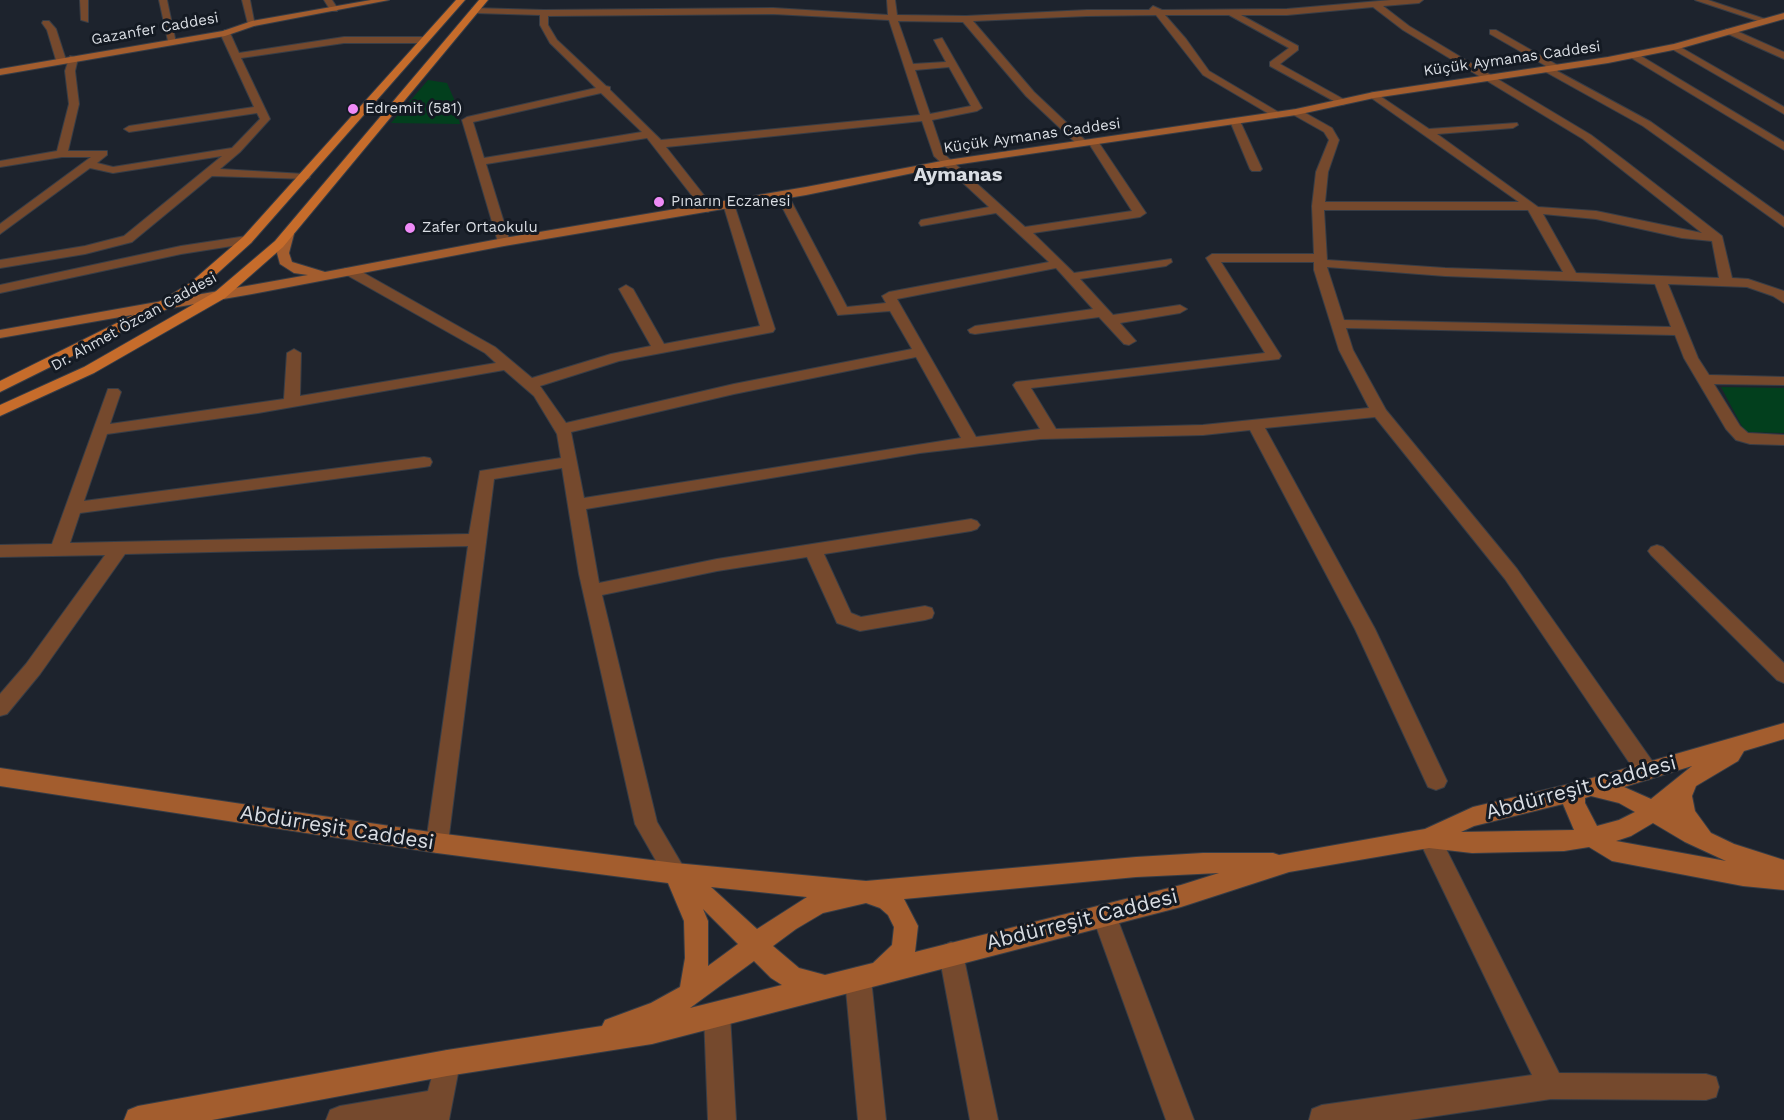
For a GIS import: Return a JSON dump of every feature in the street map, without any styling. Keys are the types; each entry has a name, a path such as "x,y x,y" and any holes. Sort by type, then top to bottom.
{"main road":[{"name":"Dr. Ahmet Özcan Caddesi","path":"0,387 164,305 195,286 247,240 461,0"},
{"name":"Dr. Ahmet Özcan Caddesi","path":"0,411 89,370 220,295 288,234 480,5"}],"street":[{"path":"84,0 85,20"},
{"path":"163,0 173,41"},
{"path":"246,0 252,24"},
{"path":"328,0 334,9"},
{"name":"Gazanfer Caddesi","path":"0,72 225,33 252,24 385,0"},
{"path":"676,11 677,0"},
{"path":"891,0 893,18 924,118 938,154 1059,264 1129,341"},
{"path":"1138,0 1159,12 1163,21 1183,41 1206,74 1276,115"},
{"path":"1232,0 1252,12"},
{"path":"480,5 544,13 773,11 893,18 966,19 1087,13 1252,12 1419,0"},
{"path":"1699,0 1767,21"},
{"path":"1375,3 1406,28 1587,137 1716,238 1726,282"},
{"path":"1077,6 1087,13"},
{"path":"1230,12 1295,48 1274,64 1341,102"},
{"path":"544,13 544,25 553,40 650,134 708,208"},
{"name":"Küçük Aymanas Caddesi","path":"0,334 504,242 782,195 947,163 1296,112 1374,95 1633,56 1675,47 1784,16"},
{"path":"966,19 1030,94 1088,143 1140,213 1023,231"},
{"path":"46,23 67,59 70,71 74,104 62,154"},
{"path":"1729,31 1784,56"},
{"path":"1493,32 1551,69 1647,124 1784,224"},
{"path":"0,264 85,250 128,239 236,150 266,119 225,33"},
{"path":"235,56 344,40 425,40"},
{"path":"658,144 924,118 977,108 939,40"},
{"path":"1675,47 1784,111"},
{"path":"1633,56 1784,147"},
{"path":"909,67 954,64"},
{"path":"504,242 467,120 606,89"},
{"path":"1374,95 1534,208 1572,277"},
{"path":"129,129 260,109"},
{"path":"1296,112 1328,130 1334,141 1322,172 1318,206 1320,261 1346,350 1379,412 1511,574 1647,771"},
{"path":"1235,121 1256,169"},
{"path":"1426,132 1513,125"},
{"path":"478,162 650,134"},
{"path":"88,164 113,170 236,150"},
{"path":"0,164 62,154 103,153 0,230"},
{"path":"209,172 304,177"},
{"path":"782,195 843,312 894,306"},
{"path":"530,384 616,357 768,329 729,204"},
{"path":"1318,206 1534,208 1596,215 1682,234 1716,238"},
{"path":"925,223 997,209"},
{"path":"288,234 283,253 286,264 299,270 341,273 490,350 540,393 565,434 592,591 646,824 675,873 696,921 698,958 691,994"},
{"path":"0,289 181,250 247,240"},
{"path":"1051,434 1022,385 1274,356 1212,258 1320,261 1445,273 1748,283 1778,293 1784,299"},
{"path":"1071,277 1166,262"},
{"path":"971,442 889,296 1059,264"},
{"path":"1660,280 1691,358 1734,429 1742,437 1784,440"},
{"path":"626,289 660,349"},
{"path":"975,330 1180,309"},
{"path":"1339,324 1680,331"},
{"path":"562,429 734,389 921,352"},
{"path":"292,402 294,353"},
{"path":"99,430 292,402 508,365"},
{"path":"1704,379 1784,381"},
{"path":"58,550 113,392"},
{"path":"577,505 920,448 971,442 1051,434 1203,430 1379,412"},
{"path":"1255,425 1365,629 1436,782"},
{"path":"73,508 424,462"},
{"path":"437,843 486,475 570,462"},
{"path":"592,591 717,565 971,525"},
{"path":"0,551 477,540"},
{"path":"0,708 33,669 119,549"},
{"path":"813,550 844,618 860,624 926,613"},
{"path":"1657,551 1784,675"},
{"name":"Abdürreşit Caddesi","path":"1429,838 1457,823 1473,818 1584,790 1784,731"},
{"name":"Abdürreşit Caddesi","path":"675,873 712,901 780,969 794,979 825,987 1202,890 1289,862 1429,838 1472,843 1528,842 1592,837 1623,829 1653,812 1683,784 1722,762 1736,746"},
{"name":"Abdürreşit Caddesi","path":"0,777 437,843 675,873 866,892 1136,867 1203,863 1289,862"},
{"path":"1683,784 1681,796 1685,815 1698,833 1710,844"},
{"path":"1623,854 1601,844 1592,837 1576,810 1574,797 1584,790 1622,795 1710,844 1784,870"},
{"path":"1429,838 1551,1086"},
{"path":"1528,842 1623,854 1743,875 1784,879"},
{"path":"589,1040 658,1013 691,994 787,921 816,904 866,892"},
{"name":"Abdürreşit Caddesi","path":"866,892 888,900 903,917 906,926 904,949 897,958 866,976"},
{"path":"1104,915 1180,1120"},
{"path":"951,954 984,1120"},
{"path":"866,976 872,1120"},
{"path":"138,1120 447,1063 589,1040 630,1036 825,987"},
{"path":"717,1015 722,1120"},
{"path":"340,1120 437,1111 447,1063"},
{"path":"1322,1119 1551,1086 1706,1087"}],"green space":[{"path":"428,80 447,83 454,99 460,124 391,123"},
{"path":"1721,387 1784,388 1784,433 1745,432"}],"place":[{"name":"Edremit (581)","path":"353,109"},
{"name":"Pınarın Eczanesi","path":"659,202"},
{"name":"Zafer Ortaokulu","path":"410,228"}],"district":[{"name":"Aymanas","path":"958,175"}]}
